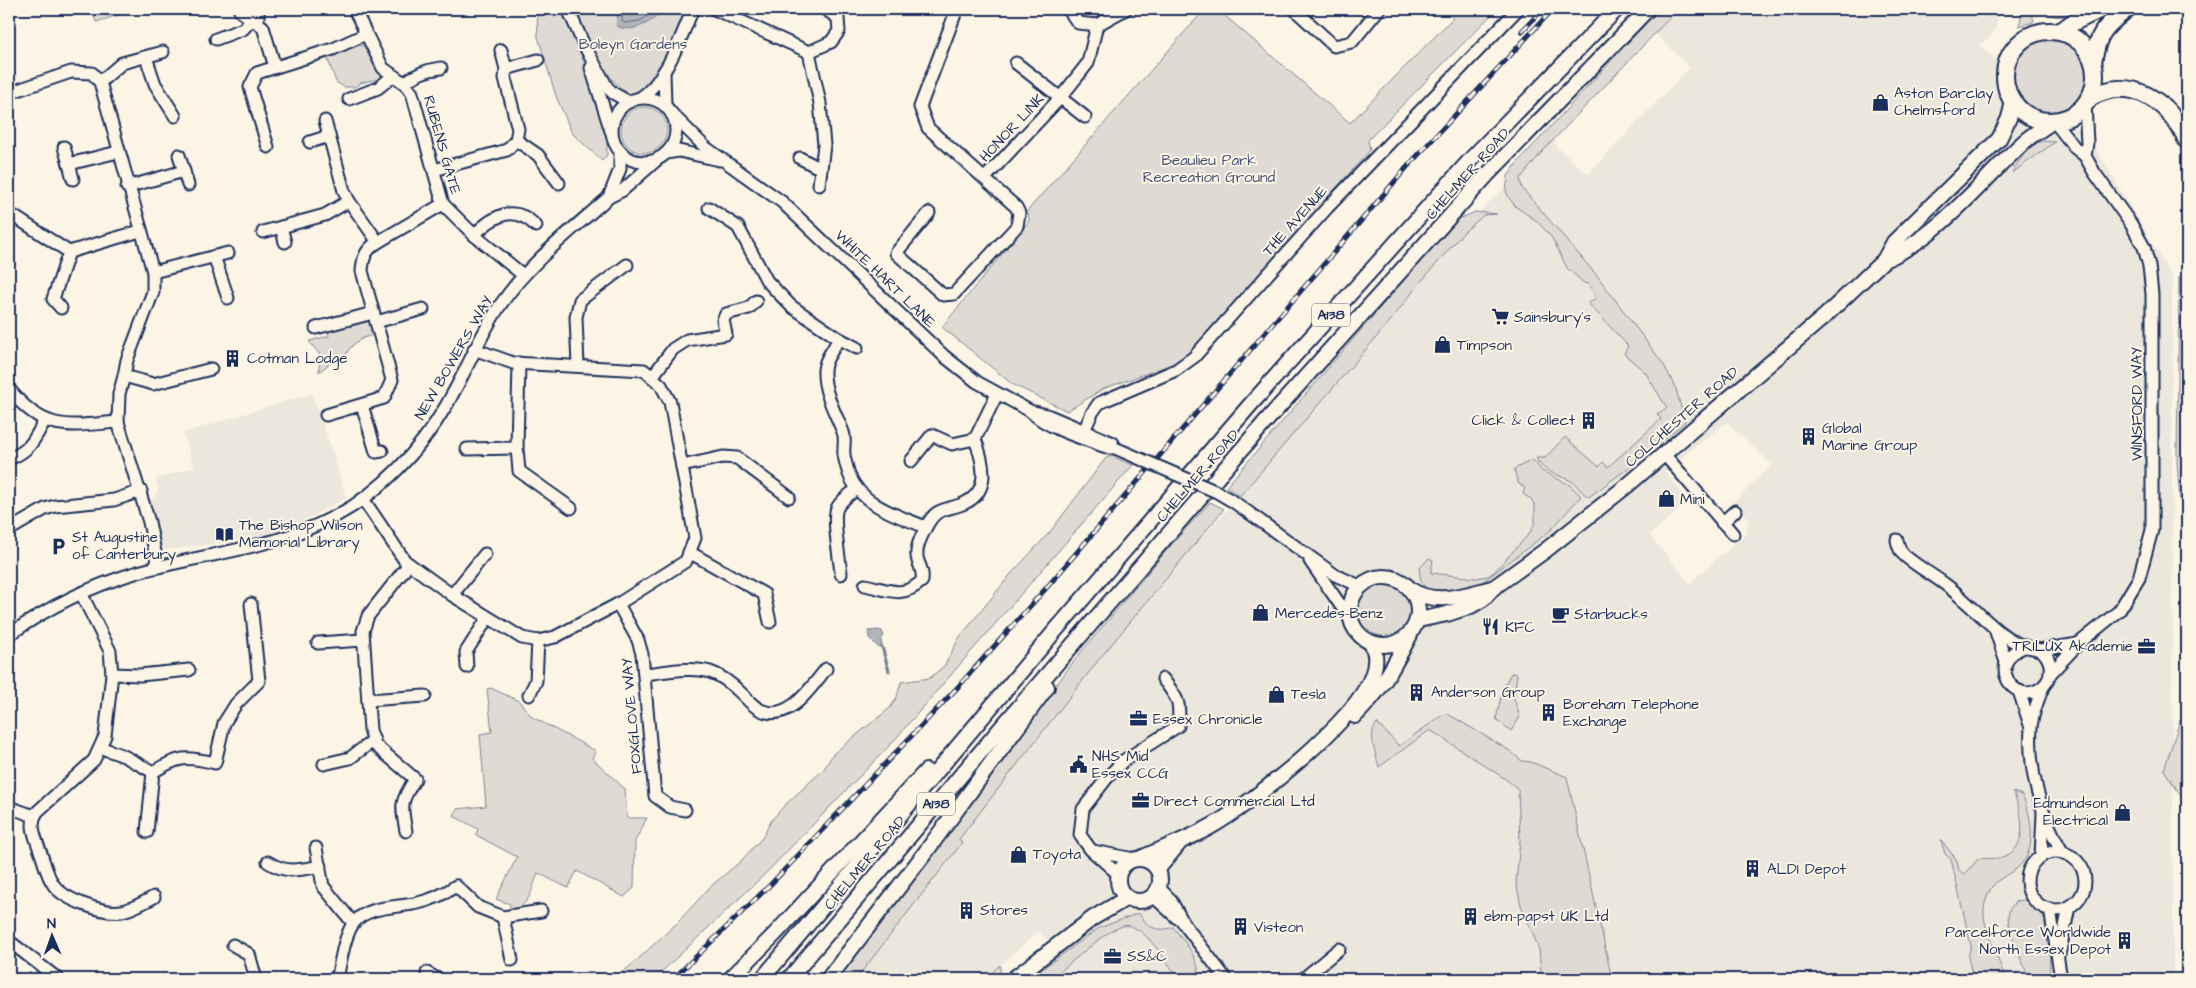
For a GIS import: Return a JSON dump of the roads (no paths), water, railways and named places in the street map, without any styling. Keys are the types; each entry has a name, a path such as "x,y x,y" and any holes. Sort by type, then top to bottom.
{"highway":[{"path":"2060,32 2101,9"},
{"path":"2086,102 2094,84 2093,62 2096,44 2102,31 2127,9"},
{"path":"2093,62 2084,46 2070,36 2060,32 2036,33 2024,39 2011,53 2006,63 2004,76 2007,90 2012,102 2031,117 2053,121 2073,114 2086,102 2105,91 2120,88 2141,92 2165,108 2182,130 2187,141"}],"main road":[{"name":"CHELMER ROAD","path":"762,979 1055,631 1251,404 1472,158 1617,9"},
{"name":"CHELMER ROAD","path":"788,979 1085,630 1267,420 1487,175 1648,9"},
{"name":"COLCHESTER ROAD","path":"1418,620 1447,614 1471,606 1483,598 1493,588 1546,550 1664,454 1825,316 1884,260 1894,242 1999,139 2009,118 2012,102"},
{"name":"COLCHESTER ROAD","path":"1884,260 1904,252 1952,213 2026,140 2053,121"},
{"path":"1325,738 1348,724 1372,699 1390,674 1418,620 1418,603 1411,590 1401,581 1384,577 1373,579 1360,586 1351,602 1350,619 1357,633 1371,643 1381,646 1392,645 1410,634"},
{"name":"COLCHESTER ROAD","path":"1411,590 1425,598 1442,598 1493,588"},
{"name":"A138","path":"828,979 1032,709 1085,630"},
{"path":"730,979 775,934 1055,631"},
{"path":"1093,918 1118,880 1124,864 1211,826 1267,788 1325,738 1358,700 1372,678 1375,654 1371,643"},
{"path":"1158,870 1182,839"},
{"path":"1013,979 1093,918 1127,898 1143,901 1156,892 1160,877 1158,870 1148,861 1137,859"},
{"path":"1118,880 1127,898"}],"street":[{"name":"RUBENS GATE","path":"354,9 383,68 404,83 412,93 443,204 474,235 523,275"},
{"path":"568,9 583,43 612,93 634,100 654,99 668,109"},
{"path":"613,135 614,117 620,109 650,90 664,72 693,9"},
{"path":"714,9 809,52 831,42 839,31 838,18 825,9"},
{"path":"929,213 896,253 943,295 949,296 954,294 1017,226 1019,213 1016,207 985,178 928,128 920,107 957,9"},
{"path":"1068,9 1078,24 1097,25 1126,9"},
{"path":"1294,9 1334,46 1352,42 1379,9"},
{"name":"THE AVENUE","path":"1084,431 1092,413 1100,403 1176,370 1194,357 1327,208 1518,9"},
{"path":"240,11 256,17 263,28 275,67"},
{"path":"216,39 243,29 256,17"},
{"name":"HONOR LINK","path":"985,178 1061,97 1088,63 1097,25"},
{"path":"268,147 250,86 257,73 333,50 366,34"},
{"path":"583,43 620,151 636,161 649,161 663,156 672,146 676,135 676,124 668,109 664,72"},
{"path":"434,170 507,150 516,140 518,129 505,78 506,69 501,50"},
{"path":"100,82 122,63 163,52"},
{"path":"809,52 820,103 823,128 824,145 819,185"},
{"path":"146,57 155,84 175,116"},
{"path":"506,69 538,60"},
{"name":"HONOR LINK","path":"1016,63 1085,117"},
{"name":"RUBENS GATE","path":"404,83 415,75 427,70 441,68"},
{"path":"9,92 71,72 92,73 100,82 127,187 153,272 153,292 127,360 119,394 118,422 150,522 158,567"},
{"path":"349,99 378,88 393,76"},
{"name":"WINSFORD WAY","path":"2086,102 2086,156"},
{"name":"WHITE HART LANE","path":"668,109 705,147 782,202 944,356 977,382 1030,411 1047,416 1112,443 1115,448"},
{"path":"325,121 349,201 378,242"},
{"name":"WINSFORD WAY","path":"2031,727 2043,687 2050,673 2078,644 2119,611 2139,578 2152,530 2152,294 2149,266 2144,247 2094,172 2086,156 2074,148 2053,121"},
{"path":"310,142 329,136"},
{"path":"516,140 538,155 559,183"},
{"path":"64,147 73,179"},
{"name":"NEW BOWERS WAY","path":"609,197 620,169 620,151"},
{"name":"WHITE HART LANE","path":"663,156 678,151 724,161"},
{"path":"69,164 118,152"},
{"path":"179,155 188,185"},
{"name":"NEW BOWERS WAY","path":"9,635 43,612 81,593 158,567 269,544 328,520 363,499 406,461 435,425 458,386 474,349 502,302 523,275 609,197 623,190 663,156"},
{"path":"800,158 821,169"},
{"path":"127,187 184,171"},
{"path":"263,232 326,215 349,201"},
{"path":"326,416 384,398 392,380 362,271 363,258 369,247 443,204"},
{"path":"708,208 738,227 767,281 791,306 838,338 857,348"},
{"path":"9,213 69,252 140,231"},
{"path":"474,235 495,217 513,214 528,218 536,226"},
{"path":"280,227 285,242"},
{"path":"53,298 69,252"},
{"path":"153,272 228,253"},
{"path":"214,256 228,298"},
{"path":"578,366 576,317 580,300 627,265"},
{"path":"41,301 53,298"},
{"path":"53,298 61,308"},
{"path":"652,377 673,349 687,340 726,334 723,320 726,314 749,308 756,301"},
{"path":"316,328 423,309"},
{"path":"838,338 826,361 825,387 844,436 844,454 850,474 857,489 869,500 886,510 926,527"},
{"path":"363,499 409,564 515,636 538,641 555,637 618,604 686,561 695,538 670,402 661,385 644,370 513,363 474,349"},
{"path":"519,363 517,448 519,472 571,508"},
{"path":"124,376 153,384 212,369"},
{"path":"9,389 30,411 45,420 66,426 118,422"},
{"path":"865,585 900,593 913,589 922,580 923,570 918,561 917,549 932,516 945,508 960,505 974,496 982,482 984,466 974,439 997,394"},
{"path":"362,405 376,452 382,451"},
{"name":"WHITE HART LANE","path":"1030,411 1036,418 1072,434 1109,448 1115,448 1216,492 1234,502 1335,575 1360,586"},
{"path":"9,459 32,445 45,420"},
{"path":"911,461 932,435 952,444 974,439"},
{"path":"467,449 517,448"},
{"path":"1664,454 1733,534"},
{"path":"682,466 723,457 738,458 789,497"},
{"path":"841,574 840,549 834,519 837,507 857,489"},
{"path":"9,530 45,509 55,506 114,500 141,491"},
{"path":"1722,523 1735,511"},
{"name":"WINSFORD WAY","path":"1897,540 1898,547 1904,556 1946,585 1994,628 2024,647 2040,650 2078,644"},
{"path":"689,552 764,594 770,622"},
{"path":"452,595 485,554"},
{"name":"WHITE HART LANE","path":"1306,555 1350,619"},
{"path":"406,831 401,807 405,794 415,779 376,745 370,730 363,631 368,616 409,564"},
{"path":"81,593 110,651 112,674 107,723 102,748 94,760 34,816 34,834 50,878 58,890 65,896 90,906 113,911 130,908 154,897"},
{"path":"153,772 170,762 190,757 215,763 224,723 236,704 260,682 251,604"},
{"name":"FOXGLOVE WAY","path":"618,604 640,646 653,790 655,796 662,803 685,810"},
{"path":"467,667 466,652 487,618"},
{"name":"WINSFORD WAY","path":"1994,628 2006,662 2004,670 2007,680 2019,691 2031,727"},
{"path":"318,643 363,640"},
{"path":"529,695 536,682 538,641"},
{"path":"2006,662 2016,650 2024,647"},
{"path":"2040,650 2050,662 2050,673"},
{"path":"644,674 690,670 711,672 727,680 762,711 776,712 791,708 826,669"},
{"path":"112,674 140,675 189,670"},
{"path":"1118,880 1080,835 1083,808 1123,762 1178,726 1180,706 1178,698 1163,679"},
{"path":"2019,691 2034,692 2043,687"},
{"path":"368,700 425,696"},
{"path":"2031,727 2034,773 2043,811 2063,853"},
{"path":"324,764 350,758 374,740"},
{"path":"102,748 124,756 153,772"},
{"path":"147,832 153,772"},
{"path":"9,807 34,816"},
{"path":"2041,857 2043,811"},
{"path":"316,848 323,886 353,923"},
{"path":"1091,850 1137,859"},
{"path":"2052,853 2063,853 2072,857 2080,864 2084,873 2084,890 2080,897 2069,907 2060,910 2050,909 2036,902 2028,889 2030,871 2041,857 2052,853"},
{"path":"268,862 280,870 320,866"},
{"path":"337,979 341,956 353,923 365,914 378,909 440,897 456,886 478,907 503,917 541,911"},
{"path":"1156,892 1184,924 1226,979"},
{"path":"2059,958 2069,907"},
{"path":"2050,909 2061,979"},
{"path":"503,917 512,960"},
{"path":"9,941 58,979"},
{"path":"233,945 249,954 256,979"},
{"path":"1303,979 1340,949"},
{"path":"427,973 438,979"}],"water":[{"path":"617,9 665,9 650,22 630,29 617,26"},
{"path":"868,631 882,631 884,636 881,639 882,647 878,647 869,638"}],"waterway":[{"path":"882,647 889,671"}],"railway":[{"path":"1522,31 1543,9"},
{"path":"673,979 771,884 957,688 1048,586 1408,166 1553,9"}],"place":[{"name":"Aston Barclay Chelmsford","path":"1880,102"},
{"name":"Sainsbury's","path":"1500,317"},
{"name":"Timpson","path":"1443,345"},
{"name":"Cotman Lodge","path":"233,358"},
{"name":"Click & Collect","path":"1589,420"},
{"name":"Global Marine Group","path":"1808,437"},
{"name":"Mini","path":"1666,499"},
{"name":"The Bishop Wilson Memorial Library","path":"225,534"},
{"name":"St Augustine of Canterbury","path":"58,546"},
{"name":"Mercedes-Benz","path":"1261,613"},
{"name":"Starbucks","path":"1560,614"},
{"name":"KFC","path":"1491,627"},
{"name":"TRILUX Akademie","path":"2147,646"},
{"name":"Anderson Group","path":"1417,692"},
{"name":"Tesla","path":"1277,694"},
{"name":"Boreham Telephone Exchange","path":"1549,713"},
{"name":"Essex Chronicle","path":"1139,719"},
{"name":"NHS Mid Essex CCG","path":"1078,765"},
{"name":"Direct Commercial Ltd","path":"1140,801"},
{"name":"Edmundson Electrical","path":"2122,812"},
{"name":"Toyota","path":"1019,854"},
{"name":"ALDI Depot","path":"1753,869"},
{"name":"Stores","path":"966,910"},
{"name":"ebm-papst UK Ltd","path":"1470,916"},
{"name":"Visteon","path":"1240,927"},
{"name":"Parcelforce Worldwide North Essex Depot","path":"2125,941"},
{"name":"SS&C","path":"1113,956"}],"park label":[{"name":"Boleyn Gardens","path":"633,44"},
{"name":"Beaulieu Park Recreation Ground","path":"1209,168"}]}
